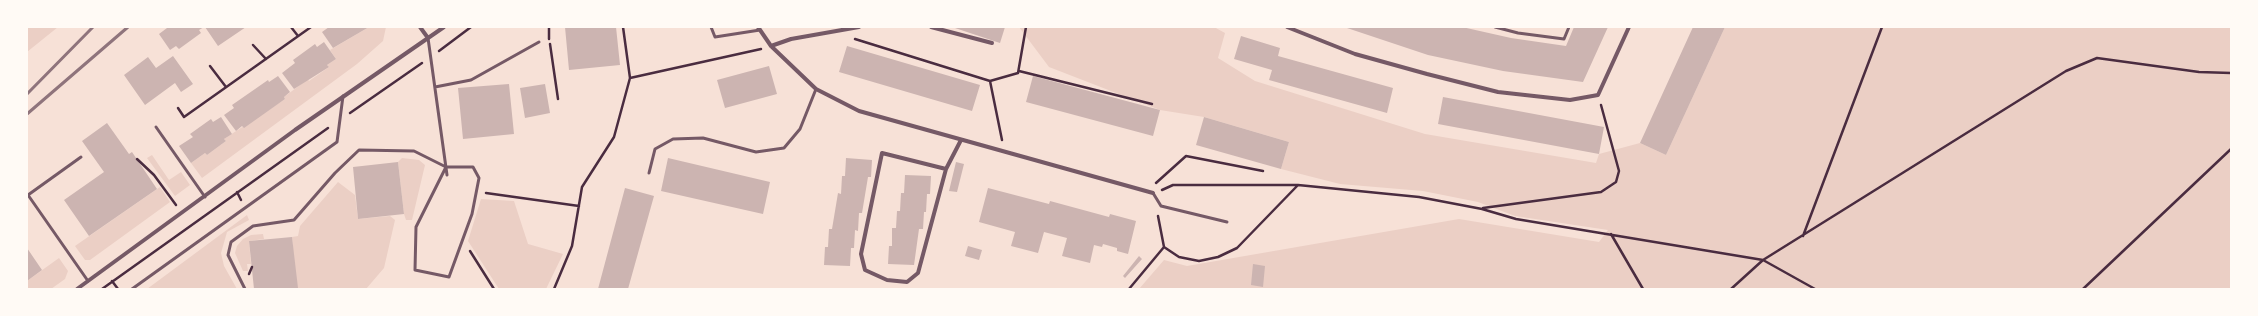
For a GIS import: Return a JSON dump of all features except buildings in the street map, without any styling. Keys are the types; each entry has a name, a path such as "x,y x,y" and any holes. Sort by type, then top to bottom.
{"street":[{"path":"420,27 428,38"},
{"path":"77,289 343,96 444,27"},
{"path":"771,46 791,39 859,27"},
{"path":"930,27 992,43"},
{"path":"1287,27 1355,54 1498,92 1570,100 1598,95 1628,27"},
{"path":"759,28 771,46 816,89 859,111 1004,153 1153,193"},
{"path":"946,169 882,152 861,254 865,270 887,280 907,282 918,273 946,169 961,140"}],"lane":[{"path":"711,27 715,37 759,28"},
{"path":"1495,27 1564,39 1569,27"},
{"path":"428,38 447,175"},
{"path":"435,87 471,80 540,42"},
{"path":"649,173 655,149 673,139 703,138 756,152 784,148 800,129 816,89"},
{"path":"132,289 337,142 343,96"},
{"path":"156,126 205,197"},
{"path":"245,289 228,255 231,242 253,226 294,220 336,173 359,150 414,151 446,167 473,167 479,178 472,214 449,277 415,270 416,227 446,167"},
{"path":"81,156 28,195 88,281"},
{"path":"1153,193 1161,206 1227,222"}],"path":[{"path":"291,27 298,36"},
{"path":"178,108 184,117 311,27"},
{"path":"102,289 431,57 471,27"},
{"path":"549,27 558,99"},
{"path":"554,289 572,246 582,187 614,137 630,78 623,27"},
{"path":"1019,71 1026,27"},
{"path":"1803,236 1882,27"},
{"path":"839,30 859,41 990,81 1018,73 1019,71 1152,104"},
{"path":"253,45 266,59"},
{"path":"630,78 771,46"},
{"path":"1731,289 1763,260 2066,71 2097,58 2199,72 2231,73"},
{"path":"210,66 226,87"},
{"path":"990,81 1004,153"},
{"path":"1482,208 1601,192 1616,182 1619,171 1598,95"},
{"path":"2083,289 2231,149"},
{"path":"1147,192 1186,156 1263,171"},
{"path":"137,159 154,175 182,213"},
{"path":"1298,185 1237,248 1218,257 1199,261 1180,257 1164,247 1153,193 1173,185 1298,185 1419,196 1482,208 1516,219 1763,260 1815,289"},
{"path":"476,192 579,206"},
{"path":"1611,234 1643,289"},
{"path":"463,239 494,289"},
{"path":"1129,289 1164,247"},
{"path":"250,274 252,267"},
{"path":"112,281 118,289"}],"shaded area":[{"path":"27,27 58,27 27,52"},
{"path":"369,27 386,27 383,41 357,64 202,178 191,163 205,153 207,155 226,141 224,139 285,99 284,97 308,79 309,81 329,67 327,65 336,59 330,50"},
{"path":"1019,27 1214,27 1225,33 1218,58 1255,81 1425,134 1596,163 1599,154 1640,143 1666,155 1725,27 2231,27 2231,289 1139,289 1164,260 1187,266 1459,219 1599,242 1608,230 1515,216 1478,202 1423,191 1340,184 1281,169 1289,142 1204,117 1160,110 1049,67"},
{"path":"152,155 169,180 181,172 190,185 175,196 147,158"},
{"path":"402,158 419,160 425,165 412,220 406,220 404,214 398,162"},
{"path":"338,182 355,195 358,219 390,216 395,220 384,268 366,289 296,289 292,237 298,236 300,226"},
{"path":"160,187 170,202 90,260 85,260 75,246"},
{"path":"481,199 514,201 528,244 563,254 546,289 499,289 468,241"},
{"path":"247,215 249,220 227,232 221,253 224,266 237,289 147,289"},
{"path":"263,234 264,239 249,241 251,264 247,264 248,271 243,271 235,253 237,246 243,239 251,235"},
{"path":"59,258 68,271 65,279 51,289 27,289 27,281"}],"railway":[{"path":"27,94 93,27"},
{"path":"27,114 128,27"}]}
